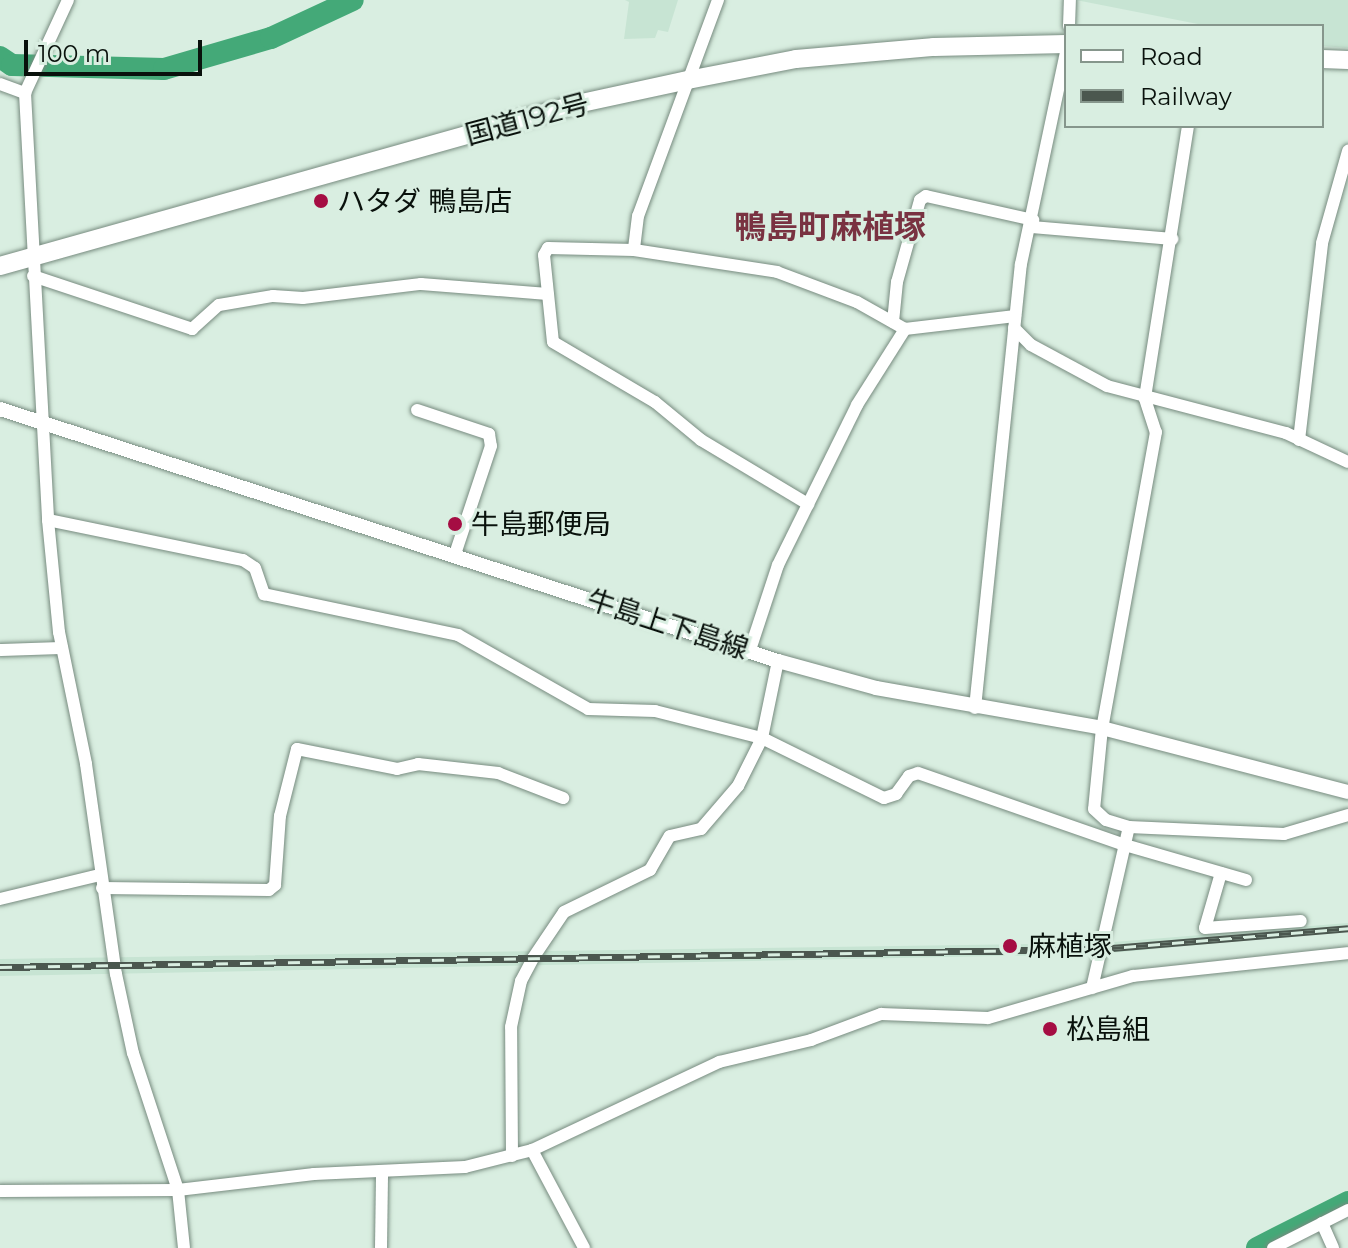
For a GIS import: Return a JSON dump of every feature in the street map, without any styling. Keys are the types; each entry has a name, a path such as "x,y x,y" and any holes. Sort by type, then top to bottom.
{"highway":[{"name":"国道192号","path":"0,266 34,267 577,104 688,80 796,59 934,47 1064,44"},
{"path":"1324,59 1348,60"}],"main road":[{"name":"牛島上下島線","path":"0,409 778,661 975,708 1102,728 1348,792"}],"street":[{"path":"68,0 28,90 48,520 62,648 86,764 101,881 133,1053 178,1190 184,1248"},
{"path":"634,250 638,216 718,0"},
{"path":"1069,24 1070,0"},
{"path":"975,708 1015,322 1064,63"},
{"path":"0,84 28,90"},
{"path":"1188,128 1145,399 1156,432 1102,728 1094,809 1106,820 1129,827 1284,834 1348,815"},
{"path":"1299,440 1322,243 1348,151"},
{"path":"750,650 778,565 899,326 897,282 920,200 926,196 1032,223 1172,239"},
{"path":"808,504 701,440 655,402 553,342 544,255 548,248 634,250 777,272 857,302 899,326 1015,322 1056,358 1145,399 1299,440 1348,462"},
{"path":"34,267 192,329 219,305 273,296 303,298 421,284 548,294"},
{"path":"417,410 489,434 491,446 455,554"},
{"path":"48,520 243,560 255,568 264,594 458,635 588,709 655,711 762,738 884,798 896,794 909,776 918,773 1125,845 1246,880"},
{"path":"0,650 62,648"},
{"path":"512,1156 514,1008 521,981 552,925 564,912 650,870 670,836 701,829 738,786 762,738 778,661"},
{"path":"0,899 101,881 269,890 275,885 280,816 297,749 397,769 418,764 498,773 563,798"},
{"path":"1092,988 1129,827"},
{"path":"1221,873 1205,928 1301,921"},
{"path":"0,1191 178,1190 314,1174 465,1167 532,1150 719,1062 811,1040 881,1014 988,1018 1092,988 1205,965 1348,953"},
{"path":"532,1150 584,1248"},
{"path":"381,1248 382,1172"},
{"path":"1273,1248 1348,1210"},
{"path":"1322,1223 1333,1248"}],"shaded area":[{"path":"625,0 678,0 668,32 658,30 655,38 624,39 629,2"},
{"path":"1076,0 1348,0 1348,48 1324,46 1324,24 1198,24"},
{"path":"1348,923 1348,931 1099,954 0,976 0,959 1102,943"}],"waterway":[{"path":"0,57 12,65 164,69 271,38 353,0"},
{"path":"1257,1248 1348,1202"}],"railway":[{"path":"0,967 1100,949 1348,928"}],"place":[{"name":"ハタダ 鴨島店","path":"321,201"},
{"name":"牛島郵便局","path":"455,524"},
{"name":"麻植塚","path":"1010,946"},
{"name":"松島組","path":"1050,1029"}],"district":[{"name":"鴨島町麻植塚","path":"830,227"}]}
